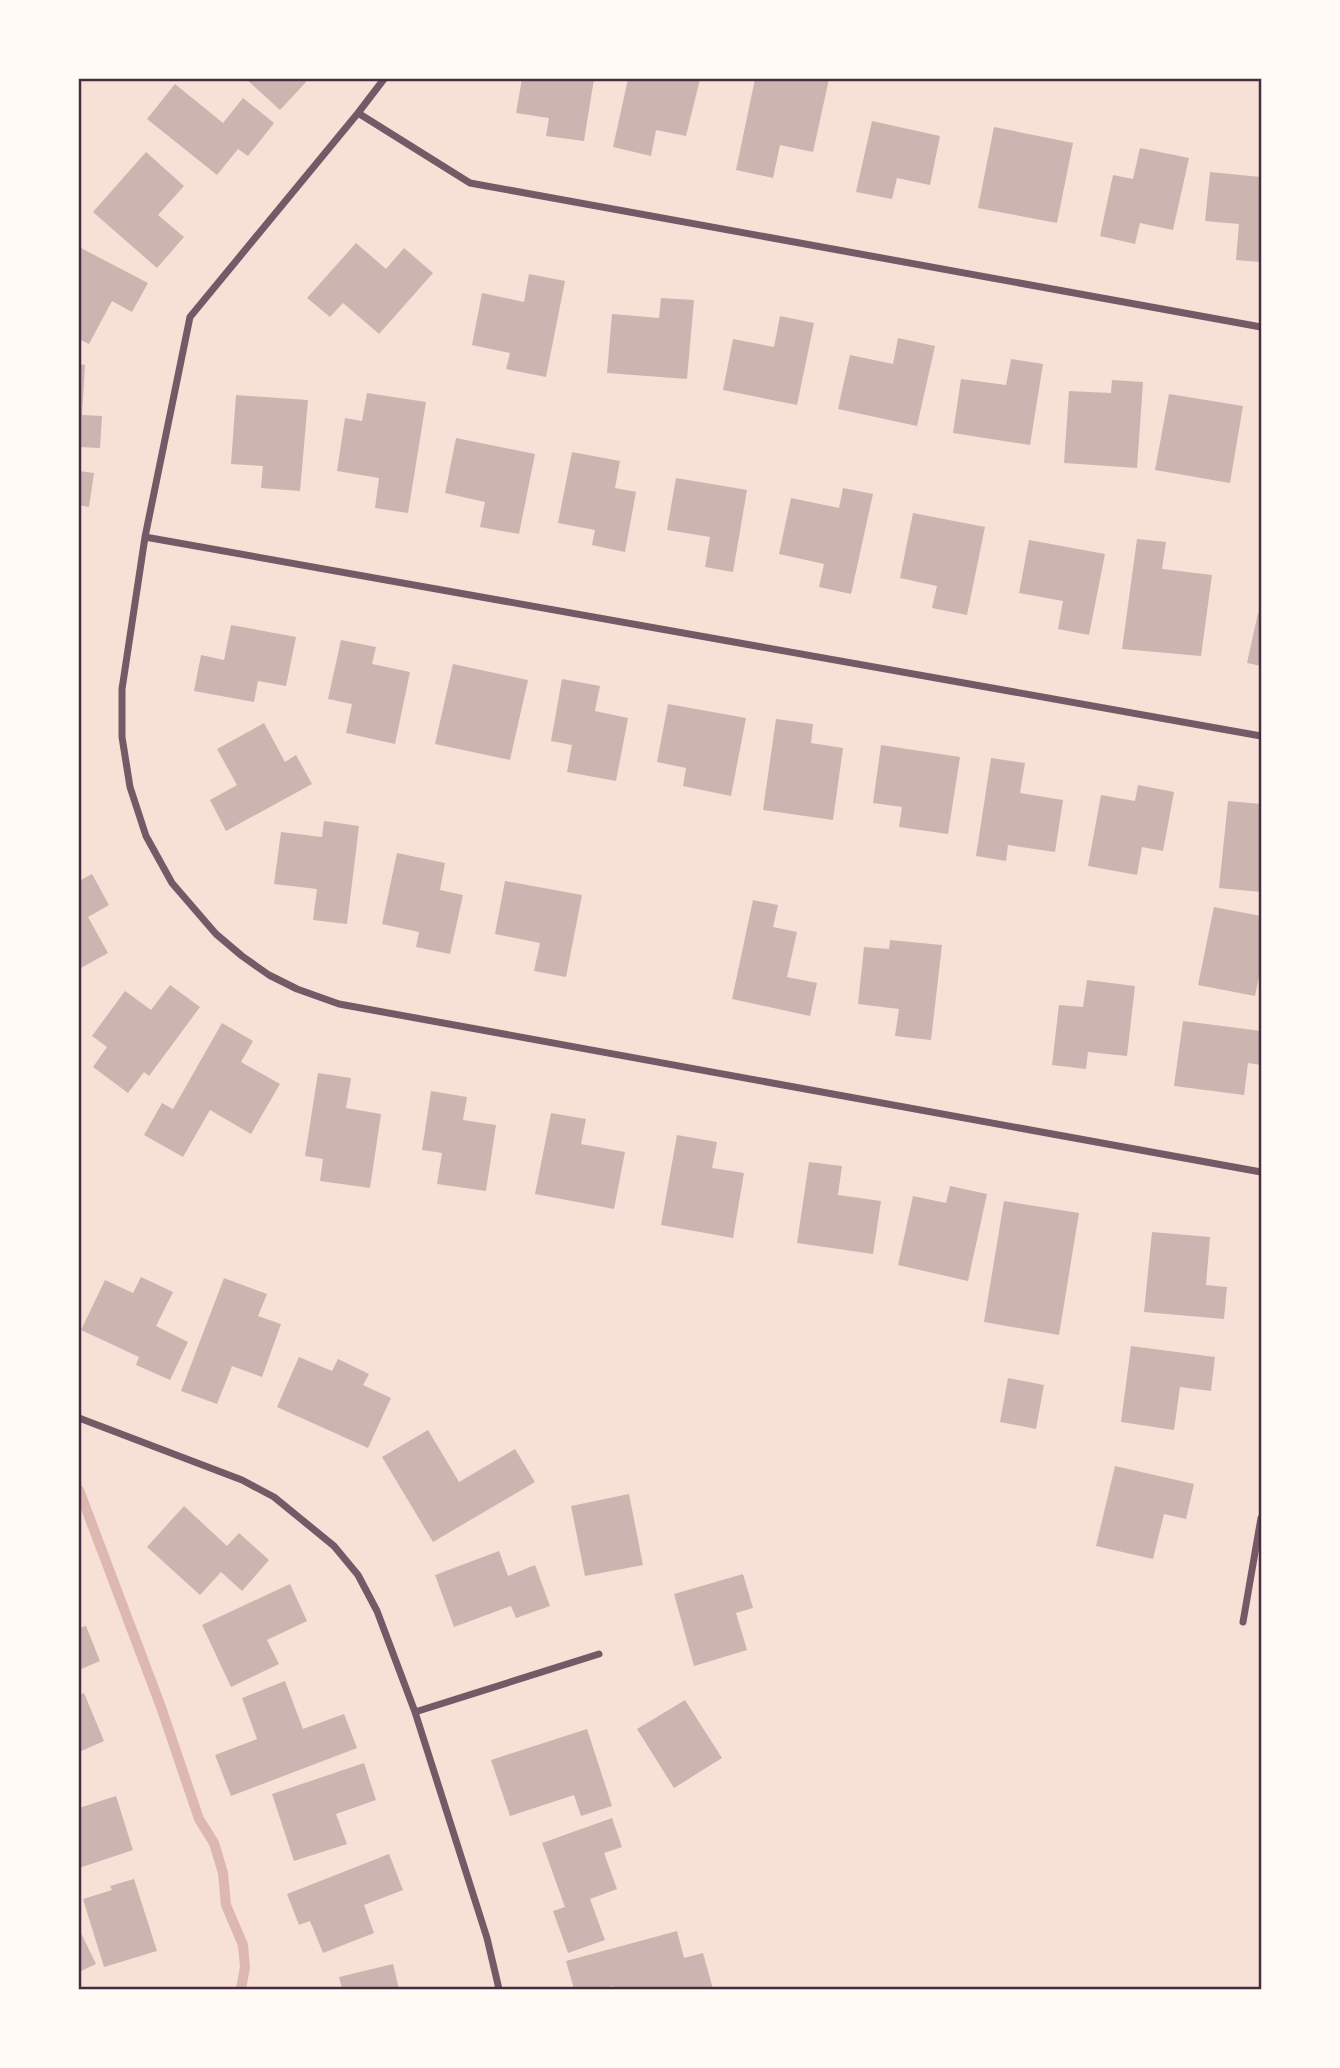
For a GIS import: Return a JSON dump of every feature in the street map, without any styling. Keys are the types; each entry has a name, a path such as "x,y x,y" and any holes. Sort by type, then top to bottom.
{"street":[{"path":"383,79 190,317 145,537 122,689 122,737 130,787 146,836 172,883 216,934 269,975 297,989 339,1004 1261,1172"},
{"path":"358,113 470,183 1261,327"},
{"path":"145,537 1261,736"},
{"path":"79,1418 242,1480 274,1497 334,1546 358,1575 377,1611 415,1712 487,1938 499,1989"},
{"path":"1243,1622 1261,1518"},
{"path":"415,1712 599,1654"}],"building":[{"path":"246,79 303,79 306,82 280,110"},
{"path":"522,79 594,79 584,141 546,136 549,118 516,113"},
{"path":"628,79 700,79 686,136 656,130 651,156 613,147"},
{"path":"755,79 829,79 813,152 780,145 773,178 736,170"},
{"path":"175,84 223,123 243,98 274,123 248,156 238,149 217,175 147,119"},
{"path":"872,121 940,136 930,185 897,178 892,199 856,192"},
{"path":"994,127 1073,143 1057,223 978,208"},
{"path":"1140,148 1189,158 1173,230 1140,223 1135,244 1100,236 1113,175 1133,179"},
{"path":"146,152 184,186 158,215 184,237 157,268 93,212"},
{"path":"1210,172 1261,177 1261,262 1236,260 1239,224 1205,221"},
{"path":"356,243 386,269 404,248 433,273 379,334 343,303 330,317 307,298"},
{"path":"79,247 148,283 132,312 112,301 89,344 79,339"},
{"path":"529,274 565,281 546,377 506,369 510,353 472,345 482,293 524,302"},
{"path":"661,298 694,300 687,379 607,373 612,314 659,318"},
{"path":"780,316 814,323 797,405 723,390 733,339 774,347"},
{"path":"898,338 935,346 917,426 838,409 850,355 893,364"},
{"path":"1011,359 1043,364 1030,445 953,433 961,379 1006,385"},
{"path":"79,364 85,365 82,415 102,416 100,448 79,447"},
{"path":"1112,380 1143,382 1137,468 1064,463 1069,391 1111,393"},
{"path":"367,393 426,402 408,513 375,508 379,478 337,471 345,418 362,421"},
{"path":"1169,394 1243,406 1230,483 1155,470"},
{"path":"236,395 308,400 300,491 261,488 263,466 231,464"},
{"path":"456,438 535,454 519,534 480,527 485,502 445,493"},
{"path":"572,452 620,461 615,488 636,492 625,552 592,545 595,530 558,523"},
{"path":"79,471 94,473 89,507 79,505"},
{"path":"676,478 747,490 733,572 705,567 710,537 667,530"},
{"path":"843,488 873,494 851,594 819,587 824,564 779,554 791,498 839,508"},
{"path":"913,513 985,527 967,615 932,608 937,586 900,578"},
{"path":"1137,539 1166,542 1162,569 1212,575 1201,656 1122,649"},
{"path":"1029,540 1105,554 1089,635 1058,629 1063,601 1019,593"},
{"path":"1258,613 1261,614 1261,666 1247,663"},
{"path":"231,625 296,637 286,686 258,681 254,702 194,691 201,655 224,660"},
{"path":"341,640 376,647 372,664 410,672 395,744 346,733 352,704 328,699"},
{"path":"453,664 528,680 510,760 435,744"},
{"path":"562,679 600,686 595,711 628,718 616,781 567,772 572,745 551,741"},
{"path":"668,704 746,718 731,796 683,786 686,768 657,762"},
{"path":"776,719 813,724 811,743 843,748 833,820 763,810"},
{"path":"264,723 285,762 296,755 312,784 226,831 210,800 237,785 217,749"},
{"path":"881,745 960,757 948,834 899,827 902,807 873,803"},
{"path":"991,758 1025,763 1020,793 1063,800 1055,852 1008,845 1006,861 976,856"},
{"path":"1138,785 1174,792 1163,851 1142,847 1137,875 1088,866 1101,795 1135,801"},
{"path":"1228,801 1261,804 1261,892 1219,888"},
{"path":"324,821 359,826 347,924 313,920 317,889 274,884 281,832 322,837"},
{"path":"397,853 445,863 440,890 463,895 450,954 416,947 419,932 382,924"},
{"path":"92,874 109,905 88,917 108,953 79,969 79,881"},
{"path":"505,881 582,895 566,977 534,971 540,943 495,934"},
{"path":"753,900 778,905 773,927 797,932 787,977 817,983 810,1016 732,999"},
{"path":"1214,907 1261,916 1261,967 1255,996 1198,985"},
{"path":"890,940 942,945 931,1040 895,1036 899,1009 858,1004 864,947 889,949"},
{"path":"1087,980 1135,986 1127,1056 1088,1052 1086,1069 1052,1065 1059,1005 1083,1007"},
{"path":"170,985 200,1007 149,1076 144,1072 128,1093 93,1067 107,1047 92,1036 125,991 151,1010"},
{"path":"1183,1021 1261,1031 1261,1065 1248,1063 1244,1095 1174,1086"},
{"path":"222,1023 253,1041 241,1062 280,1084 251,1134 210,1110 183,1157 144,1135 162,1103 173,1109"},
{"path":"318,1073 351,1078 346,1108 381,1114 370,1188 320,1181 323,1159 305,1156"},
{"path":"431,1091 467,1097 463,1120 496,1125 486,1191 437,1184 442,1153 422,1150"},
{"path":"551,1113 586,1119 581,1144 625,1152 614,1209 535,1194"},
{"path":"677,1135 717,1142 712,1168 744,1173 733,1238 661,1225"},
{"path":"809,1162 842,1166 838,1195 881,1201 873,1254 797,1243"},
{"path":"950,1186 987,1194 968,1281 898,1265 913,1196 946,1203"},
{"path":"1004,1201 1079,1213 1059,1335 984,1322"},
{"path":"1152,1232 1210,1237 1206,1285 1227,1287 1224,1319 1144,1312"},
{"path":"141,1277 173,1292 156,1326 188,1342 170,1380 136,1365 139,1357 81,1330 105,1280 133,1293"},
{"path":"224,1278 267,1294 258,1316 281,1324 262,1377 232,1366 217,1404 181,1391"},
{"path":"1131,1346 1215,1357 1211,1391 1180,1387 1174,1430 1121,1422"},
{"path":"299,1357 332,1371 338,1359 369,1374 363,1385 391,1398 368,1448 277,1407"},
{"path":"1008,1378 1044,1385 1036,1429 1000,1422"},
{"path":"428,1430 459,1482 515,1449 535,1482 433,1542 382,1457"},
{"path":"1115,1466 1194,1484 1186,1519 1164,1514 1153,1559 1096,1546"},
{"path":"629,1494 643,1565 585,1576 571,1506"},
{"path":"184,1506 227,1546 239,1533 269,1560 242,1591 221,1572 200,1595 147,1547"},
{"path":"499,1551 508,1576 535,1565 550,1606 516,1618 511,1606 454,1627 435,1575"},
{"path":"743,1574 753,1608 736,1613 747,1650 694,1666 674,1594"},
{"path":"290,1584 307,1621 267,1640 279,1664 231,1687 202,1625"},
{"path":"86,1626 100,1661 79,1670 79,1628"},
{"path":"285,1681 303,1729 344,1714 357,1748 231,1796 215,1755 257,1739 242,1698"},
{"path":"84,1693 104,1741 79,1752 79,1695"},
{"path":"685,1700 722,1758 674,1788 637,1729"},
{"path":"587,1729 612,1806 581,1816 574,1795 510,1816 491,1760"},
{"path":"364,1763 376,1800 336,1814 347,1844 294,1861 272,1794"},
{"path":"116,1796 133,1850 79,1868 79,1808"},
{"path":"612,1818 622,1847 604,1853 617,1889 590,1899 605,1940 568,1953 553,1911 565,1907 542,1843"},
{"path":"389,1854 403,1890 364,1905 374,1933 323,1953 310,1921 299,1925 287,1894"},
{"path":"134,1879 157,1951 104,1967 83,1899 112,1890 110,1886"},
{"path":"677,1931 684,1958 703,1953 713,1989 615,1989 614,1986 574,1989 566,1961"},
{"path":"81,1933 96,1964 79,1972 79,1934"},
{"path":"393,1964 399,1989 342,1989 339,1977"}],"waterway":[{"path":"79,1490 161,1707 199,1819 214,1843 223,1873 226,1905 243,1945 245,1967 241,1989"}]}
